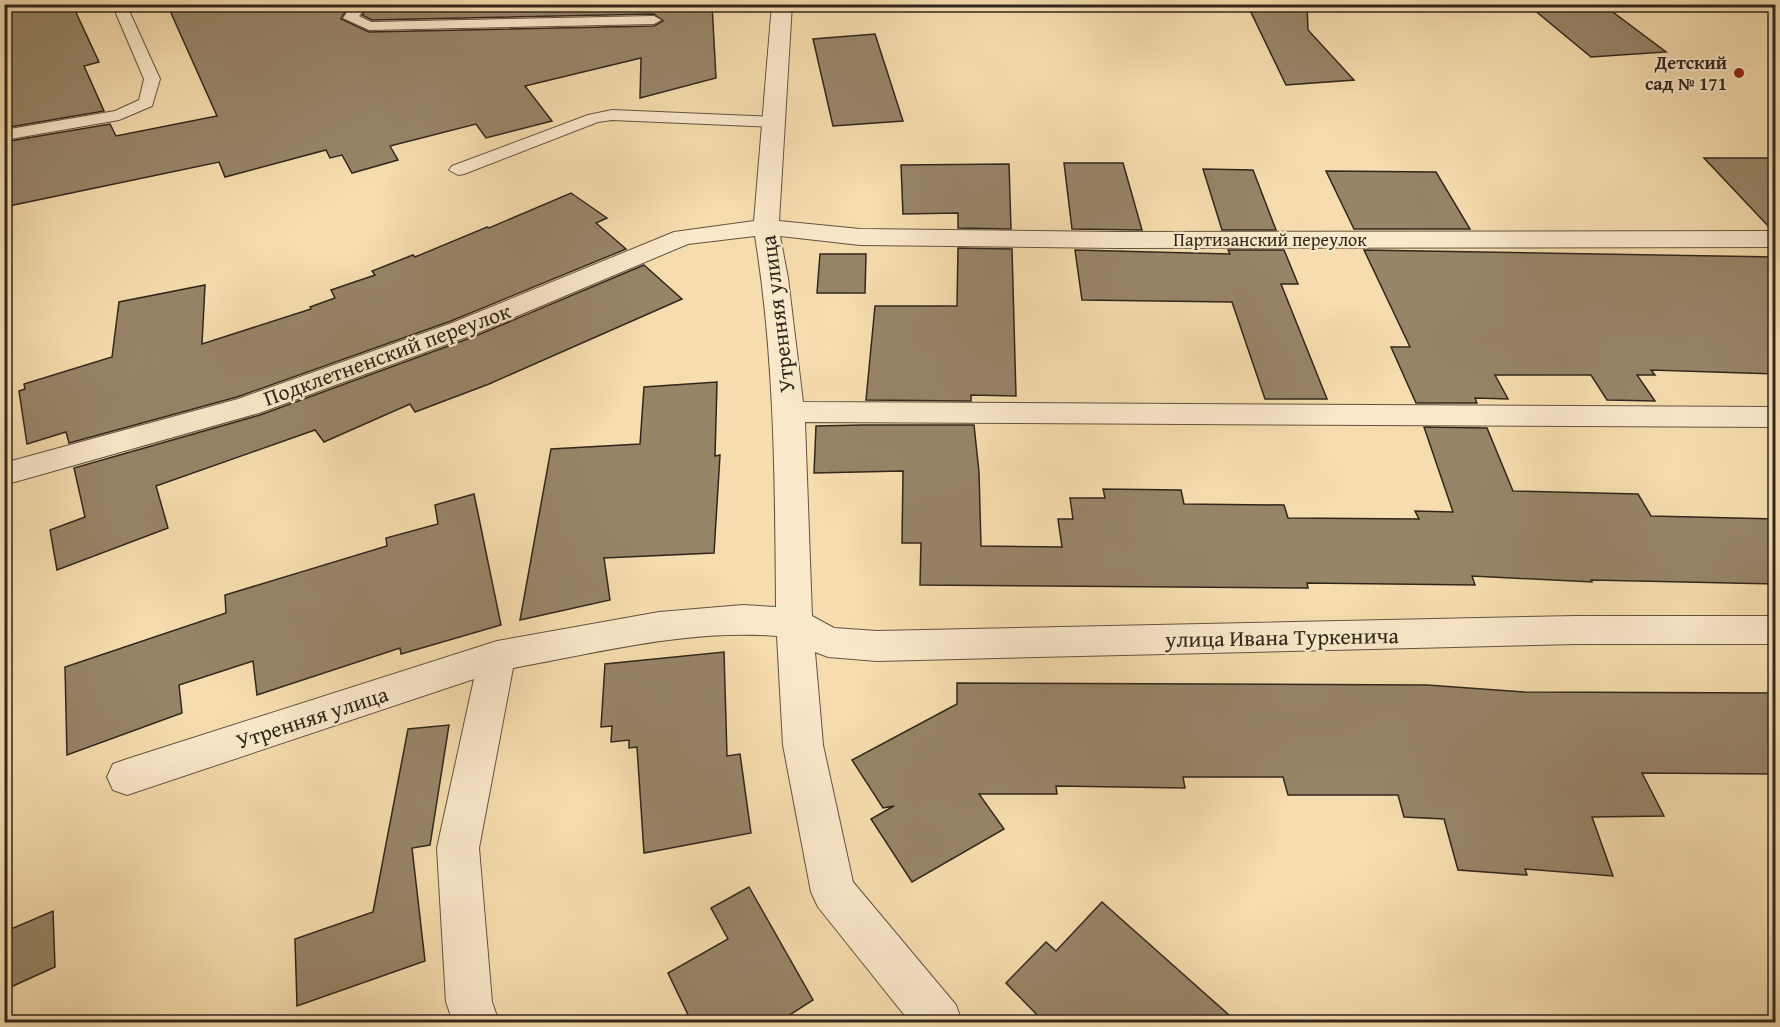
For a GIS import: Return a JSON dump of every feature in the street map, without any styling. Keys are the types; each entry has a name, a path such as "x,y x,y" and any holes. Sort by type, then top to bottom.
{"street":[{"name":"Утренняя улица","path":"782,4 766,227 775,278 789,412 794,623 803,745 833,892 939,1023"},
{"name":"Партизанский переулок","path":"766,227 860,237 1116,240 1776,239"},
{"name":"Подклетненский переулок","path":"4,474 248,406 462,329 683,237 766,227"},
{"path":"789,412 1776,417"},
{"name":"Утренняя улица","path":"127,777 497,656 659,626 743,619 794,623"},
{"name":"улица Ивана Туркенича","path":"794,623 828,642 878,646 1576,630 1776,630"},
{"path":"476,1023 469,1002 458,848 497,656"}],"lane":[{"path":"4,135 119,115 146,103 152,79 119,4"},
{"path":"361,4 350,18 369,27 654,20"},
{"path":"458,170 594,118 612,115 773,122"}],"building":[{"path":"4,4 72,4 99,62 84,66 104,111 4,128"},
{"path":"167,4 350,4 341,19 369,32 654,26 663,21 654,14 372,20 362,15 370,4 712,4 716,78 640,98 641,58 525,86 552,121 486,138 476,124 390,146 398,160 352,173 342,155 330,158 326,150 225,177 219,162 4,207 4,142 110,124 116,136 217,116"},
{"path":"1247,4 1307,4 1308,30 1354,80 1286,85"},
{"path":"1527,4 1602,4 1666,52 1591,57"},
{"path":"875,34 903,121 833,126 813,39"},
{"path":"1704,158 1776,158 1776,229 1771,229"},
{"path":"1064,163 1123,163 1142,230 1072,229"},
{"path":"1009,164 1011,229 958,228 958,213 903,214 901,165"},
{"path":"1203,169 1253,170 1276,230 1222,230"},
{"path":"1326,171 1436,172 1470,229 1354,229"},
{"path":"571,193 607,218 596,223 626,249 451,321 237,397 69,443 66,432 27,444 19,391 25,389 24,384 112,357 119,302 205,285 202,344 311,309 310,307 335,298 331,290 375,275 372,271 489,228"},
{"path":"958,248 1012,249 1016,396 971,395 971,401 866,400 875,306 957,306"},
{"path":"1075,250 1230,254 1228,250 1284,250 1298,284 1281,284 1327,399 1265,399 1232,302 1082,300"},
{"path":"1364,250 1776,257 1776,374 1651,370 1655,375 1637,375 1655,401 1607,400 1591,375 1495,375 1508,399 1475,398 1477,403 1416,403 1391,347 1410,347"},
{"path":"820,254 866,254 865,293 817,293"},
{"path":"644,265 682,299 489,384 415,412 410,404 324,442 315,430 156,486 168,528 57,570 50,530 85,517 74,468 260,415 473,337"},
{"path":"717,382 715,456 720,455 714,553 604,558 610,600 520,620 551,449 640,444 644,387"},
{"path":"974,425 979,472 981,546 1062,547 1058,519 1073,519 1070,498 1105,498 1103,489 1181,490 1184,504 1284,505 1288,518 1419,519 1415,511 1453,512 1424,427 1487,428 1513,491 1638,494 1651,516 1776,519 1776,584 1591,580 1592,582 1472,576 1475,585 1307,583 1308,588 920,585 921,543 902,543 903,471 814,473 816,426"},
{"path":"474,494 501,625 401,654 400,648 257,695 253,661 179,685 182,713 67,755 65,667 226,613 225,595 387,546 386,538 438,524 435,505"},
{"path":"724,652 727,756 740,754 751,833 644,853 637,747 629,748 629,740 611,742 612,726 601,727 605,664"},
{"path":"957,683 1427,685 1524,692 1776,693 1776,774 1642,773 1664,816 1592,817 1613,876 1525,869 1527,875 1458,870 1444,819 1404,817 1398,795 1288,795 1283,777 1183,777 1185,788 1056,786 1057,794 979,794 1004,829 912,882 871,819 894,806 883,808 852,760 957,704"},
{"path":"449,725 430,845 412,848 425,961 297,1006 295,939 373,912 408,729"},
{"path":"749,887 813,1000 777,1023 692,1023 668,973 728,939 711,908"},
{"path":"1102,902 1238,1023 1045,1023 1006,983 1046,942 1056,951"},
{"path":"53,911 55,967 4,990 4,932"}],"place":[{"name":"Детский сад № 171","path":"1739,73"}]}
